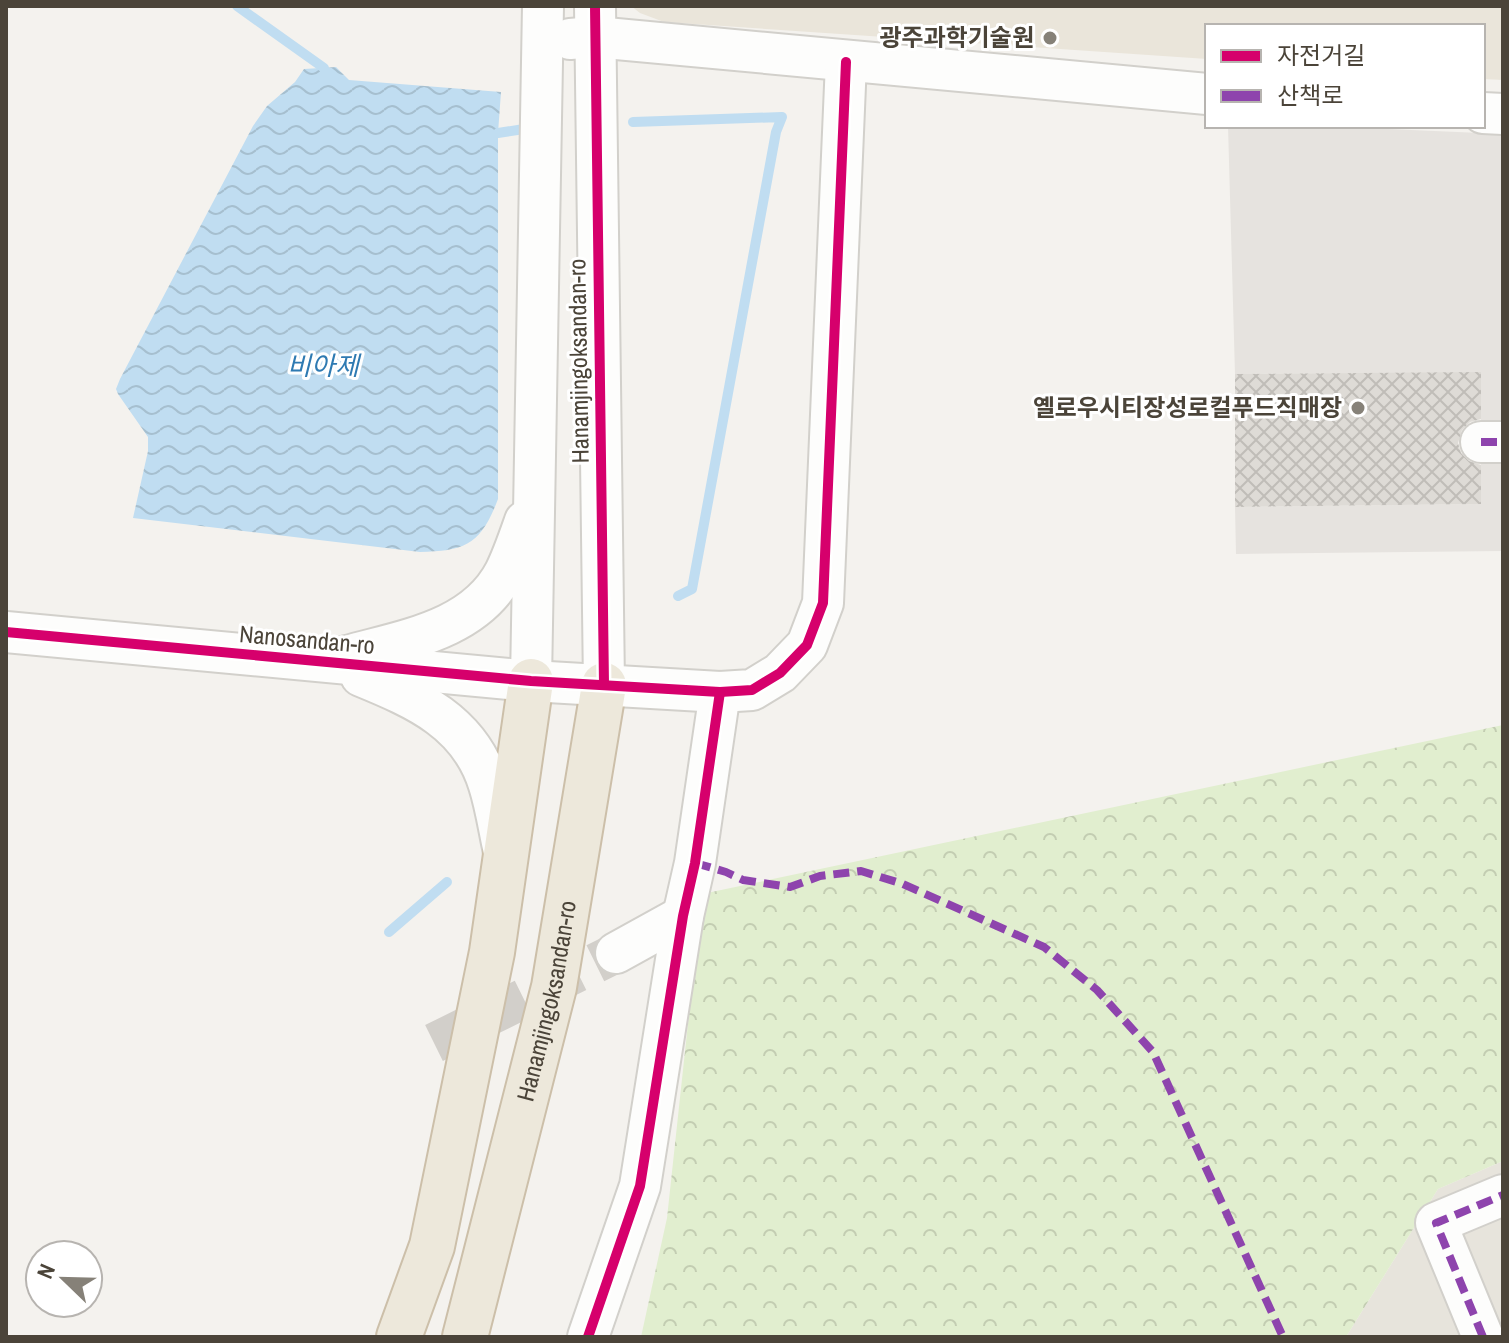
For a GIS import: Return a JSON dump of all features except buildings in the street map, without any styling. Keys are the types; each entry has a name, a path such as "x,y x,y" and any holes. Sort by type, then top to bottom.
{"highway":[{"name":"Hanamjingoksandan-ro","path":"399,1337 432,1246 492,952 531,681"},
{"name":"Hanamjingoksandan-ro","path":"465,1337 554,987 604,685"}],"street":[{"path":"542,24 595,22 846,62 1205,94"},
{"name":"Hanamjingoksandan-ro","path":"595,22 604,685"},
{"name":"Hanamjingoksandan-ro","path":"531,681 542,24"},
{"name":"Nanosandan-ro","path":"6,632 531,681 720,692 752,690 780,673 807,645 823,603 846,62"},
{"path":"328,662 446,628 482,603 504,574 534,497"},
{"path":"328,662 402,693 447,719 471,746 489,783 505,859"},
{"path":"588,1337 640,1186 683,916 695,863 720,692"},
{"path":"616,953 683,916"},
{"path":"1483,1337 1436,1223 1503,1195"}],"shaded area":[{"name":"광주과학기술원","path":"631,6 1503,6 1503,80 1485,79 1485,24 1205,24 1205,59 664,22"},
{"path":"1228,128 1366,128 1503,134 1503,551 1236,554 1235,507 1481,504 1481,373 1235,374"},
{"path":"1503,1161 1503,1337 1346,1337 1438,1189"}],"green space":[{"path":"1503,725 1503,1161 1438,1189 1346,1337 641,1337 667,1218 702,894"}],"water":[{"name":"비아제","path":"336,67 349,80 501,92 498,133 498,499 478,535 470,542 449,550 420,552 133,518 148,451 148,437 118,394 116,389 120,379 253,126 267,106 295,82 304,69"}],"waterway":[{"path":"237,6 324,68"},
{"path":"633,122 782,117 776,132 692,589 678,596"},
{"path":"498,133 524,129"},
{"path":"389,932 447,882"}],"tunnel":[{"path":"434,1043 616,953"}],"marked path":[{"path":"1481,442 1503,442"},
{"path":"695,863 743,880 790,887 820,876 861,871 903,884 1044,947 1097,990 1153,1052 1283,1337"},
{"path":"1483,1337 1436,1223 1503,1195"}],"cycle path":[{"path":"595,6 604,685"},
{"path":"6,632 531,681 720,692 752,690 780,673 807,645 823,603 846,62"},
{"path":"588,1337 640,1186 683,916 695,863 720,692"}],"place":[{"name":"광주과학기술원","path":"1050,38"},
{"name":"옐로우시티장성로컬푸드직매장","path":"1358,408"}]}
